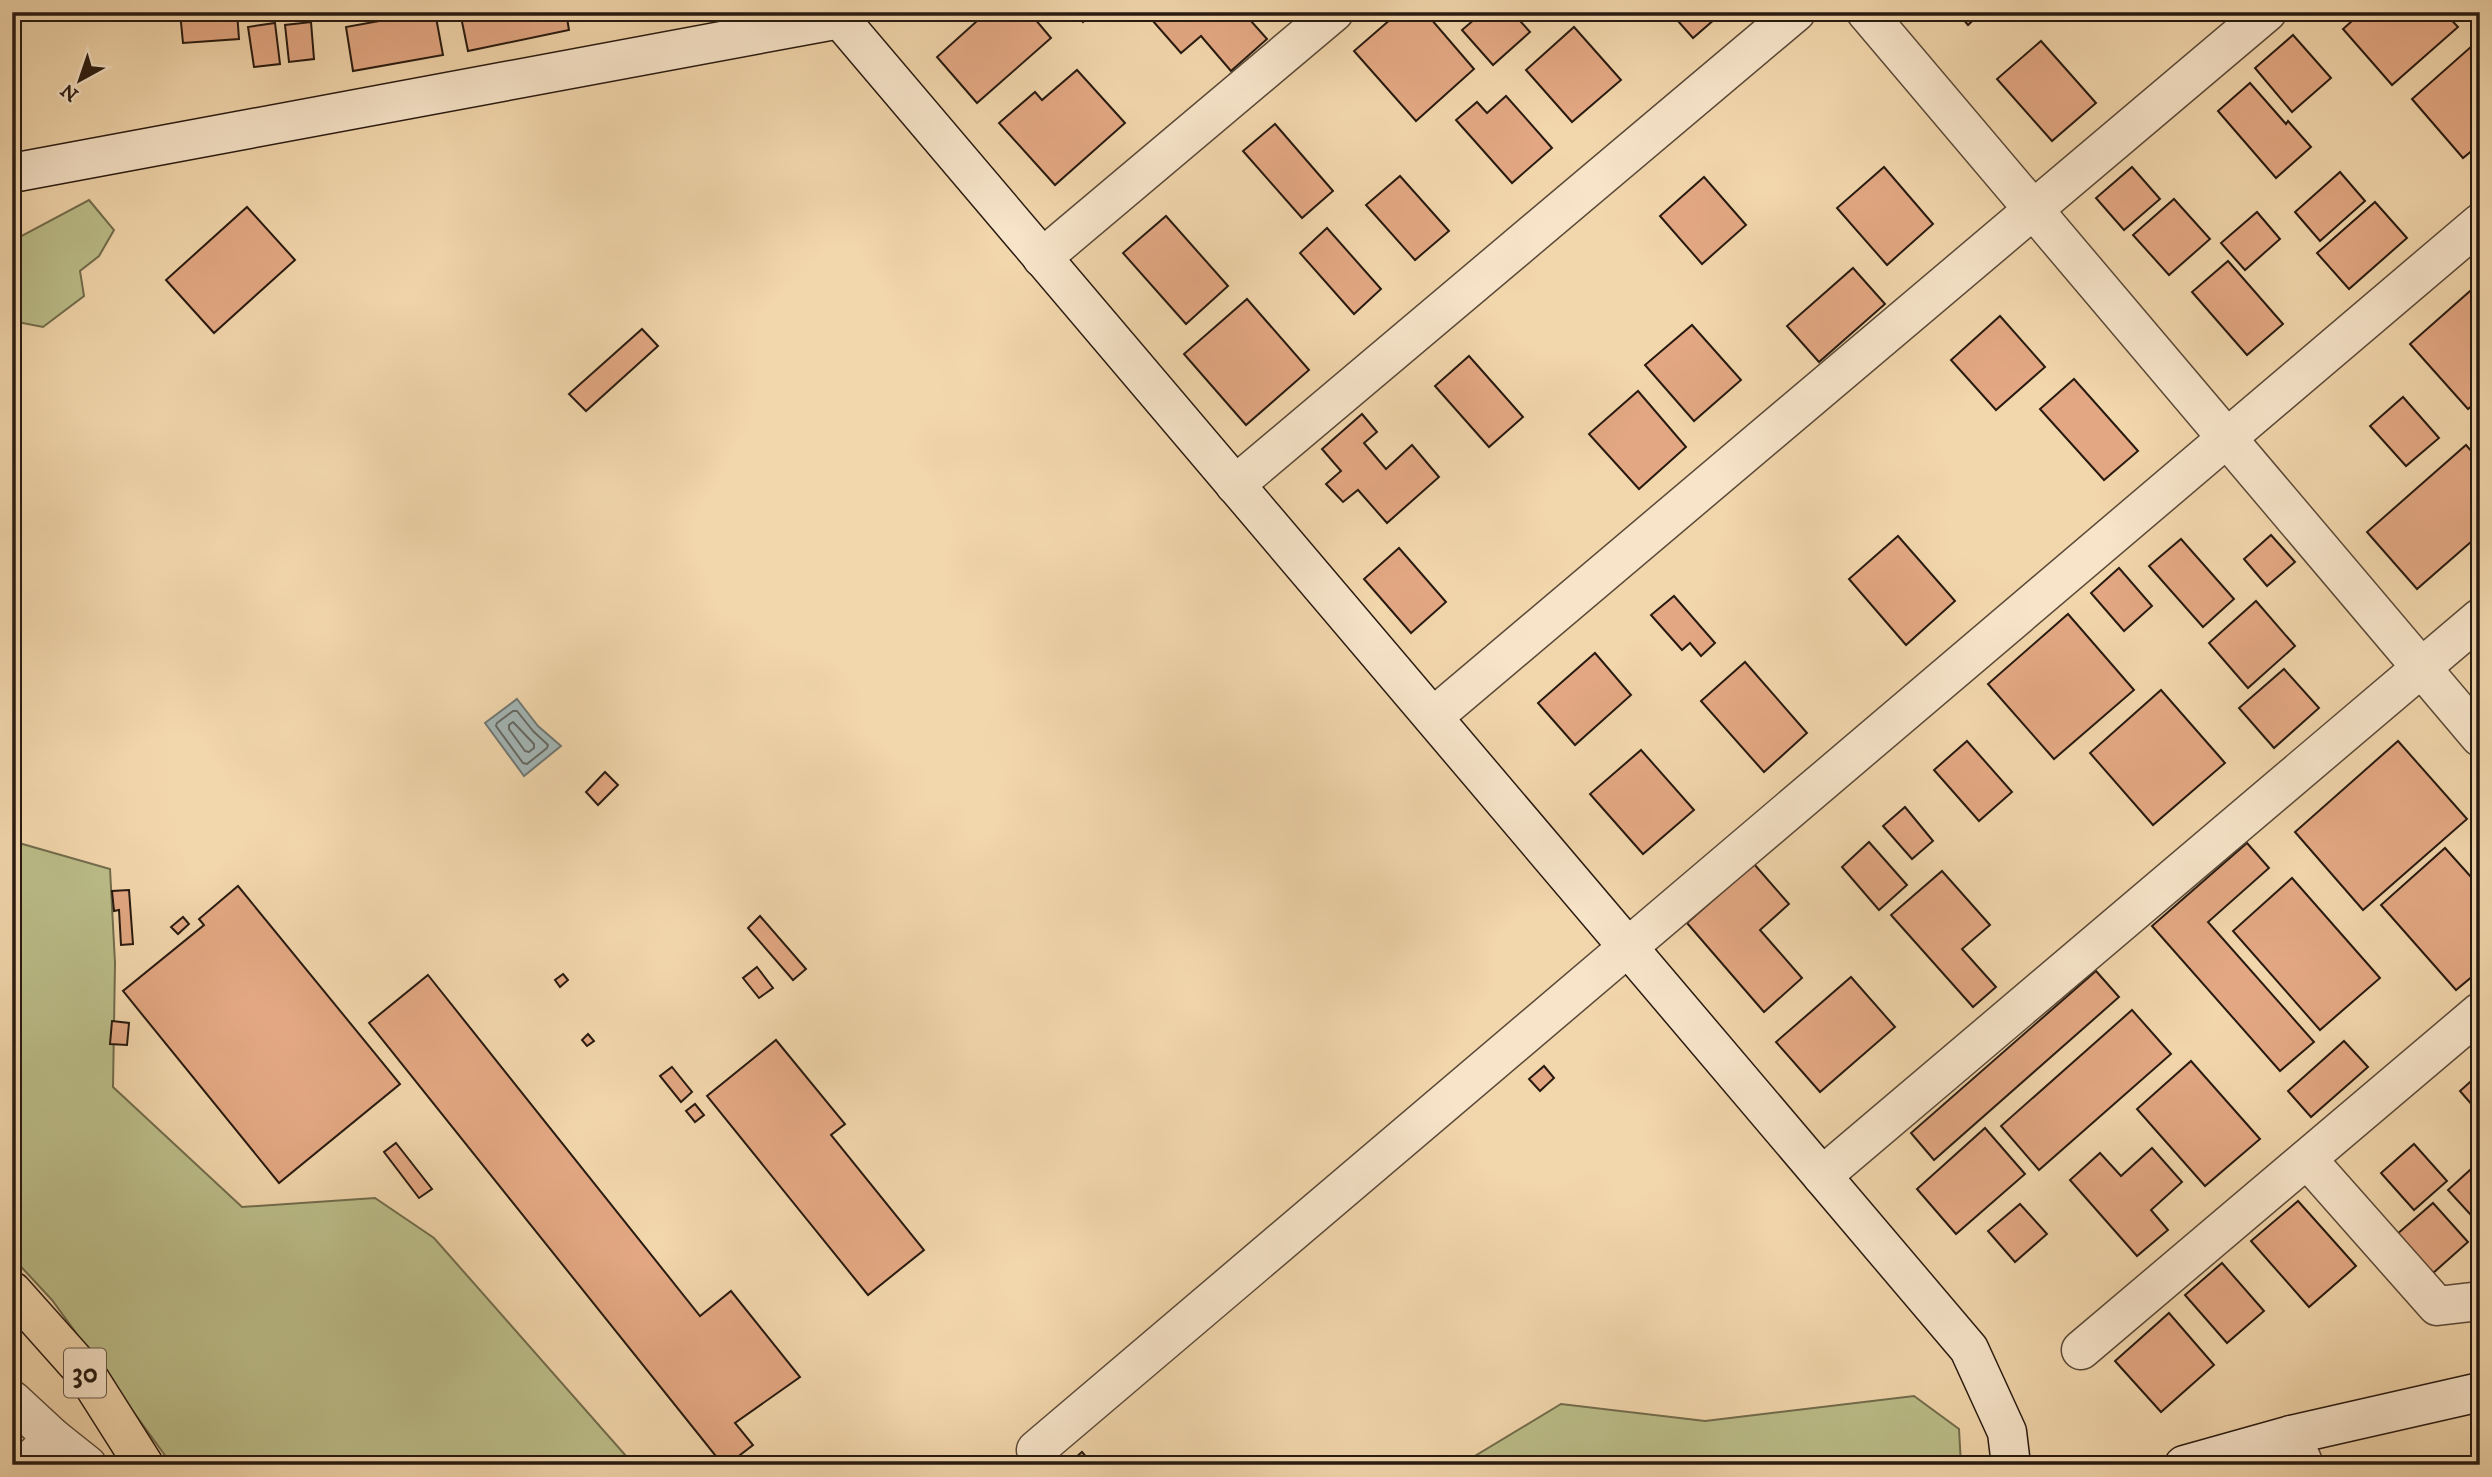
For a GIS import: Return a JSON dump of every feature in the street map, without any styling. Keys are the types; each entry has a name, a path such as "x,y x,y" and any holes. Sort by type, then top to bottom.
{"main road":[{"name":"30","path":"12,1290 87,1375 144,1465"}],"street":[{"path":"1042,258 1334,12"},
{"path":"1235,485 1796,12"},
{"path":"1866,12 2480,737"},
{"path":"1433,717 2267,12"},
{"path":"12,173 844,16 1042,258 1969,1349 2007,1432 2011,1465"},
{"path":"1036,1450 2480,223"},
{"path":"1822,1176 2480,618"},
{"path":"2081,1350 2480,1012"},
{"path":"2307,1159 2437,1306 2480,1301"},
{"path":"2185,1465 2298,1450 2480,1392"},
{"path":"12,1400 53,1438 88,1465"},
{"path":"26,1465 53,1438"}],"green space":[{"path":"89,200 114,230 99,256 80,271 84,296 43,327 12,321 12,241"},
{"path":"12,841 110,869 115,963 113,1087 242,1207 375,1198 434,1238 634,1465 172,1465 52,1300 12,1257"},
{"path":"1914,1396 1959,1429 1961,1465 1460,1465 1561,1404 1705,1421"}],"water":[{"path":"517,699 538,726 561,746 524,776 485,723"}],"building":[{"path":"180,12 237,12 239,39 183,43"},
{"path":"435,12 443,55 353,71 346,27"},
{"path":"460,12 566,12 569,30 468,51"},
{"path":"987,12 1029,12 1051,38 977,103 937,57"},
{"path":"1074,12 1094,12 1083,22"},
{"path":"1145,12 1243,12 1267,39 1231,71 1201,36 1181,53"},
{"path":"1399,12 1425,12 1474,69 1416,121 1354,51"},
{"path":"1483,12 1512,12 1530,32 1493,65 1462,30"},
{"path":"1670,12 1723,12 1693,38"},
{"path":"1957,12 1982,12 1968,25"},
{"path":"2362,12 2444,12 2458,27 2392,85 2343,29"},
{"path":"311,22 314,59 289,62 285,25"},
{"path":"275,23 280,64 254,67 248,27"},
{"path":"1574,27 1621,80 1572,122 1526,70"},
{"path":"2293,35 2331,78 2292,112 2255,68"},
{"path":"2041,41 2096,103 2052,141 1997,79"},
{"path":"2473,45 2480,52 2480,144 2463,158 2412,99"},
{"path":"1077,70 1125,123 1055,185 999,123 1035,92 1042,100"},
{"path":"2250,83 2286,124 2288,121 2311,147 2276,178 2218,111"},
{"path":"1506,96 1552,148 1512,183 1456,120 1477,102 1487,113"},
{"path":"1275,124 1333,191 1302,218 1243,151"},
{"path":"1884,167 1933,224 1887,265 1837,208"},
{"path":"2132,167 2160,199 2124,230 2096,198"},
{"path":"2340,172 2365,201 2320,241 2295,212"},
{"path":"1400,176 1449,231 1415,260 1366,205"},
{"path":"1704,177 1746,225 1702,264 1660,216"},
{"path":"2174,199 2210,239 2169,275 2133,235"},
{"path":"2375,202 2407,238 2349,289 2317,253"},
{"path":"247,207 295,260 214,333 166,280"},
{"path":"2257,212 2280,239 2245,270 2221,243"},
{"path":"1166,216 1228,286 1186,324 1123,253"},
{"path":"1327,228 1381,289 1354,314 1300,253"},
{"path":"2228,261 2283,324 2247,355 2192,292"},
{"path":"1853,268 1885,304 1819,362 1787,326"},
{"path":"2478,284 2480,399 2468,409 2410,344"},
{"path":"1247,299 1309,370 1246,425 1184,354"},
{"path":"2000,316 2045,367 1996,410 1951,360"},
{"path":"1692,325 1741,380 1694,421 1645,365"},
{"path":"642,329 658,346 586,411 569,394"},
{"path":"1469,356 1523,417 1489,447 1435,386"},
{"path":"2074,379 2138,451 2104,480 2040,409"},
{"path":"1638,391 1686,447 1639,489 1589,434"},
{"path":"2403,397 2439,438 2406,466 2370,426"},
{"path":"1362,414 1377,432 1364,443 1386,469 1412,445 1439,477 1387,523 1358,490 1343,502 1326,484 1341,471 1322,449"},
{"path":"2466,445 2480,461 2480,534 2417,589 2367,532"},
{"path":"2271,535 2295,562 2267,586 2244,559"},
{"path":"1898,536 1955,601 1906,645 1849,579"},
{"path":"2181,539 2234,599 2203,627 2149,566"},
{"path":"1399,548 1446,602 1411,633 1364,579"},
{"path":"2119,568 2152,606 2124,631 2091,593"},
{"path":"1674,596 1715,643 1701,656 1690,643 1682,650 1651,615"},
{"path":"2256,601 2295,646 2248,688 2209,643"},
{"path":"2068,614 2134,690 2054,759 1988,684"},
{"path":"1595,653 1631,695 1575,745 1538,703"},
{"path":"1745,662 1807,733 1764,772 1701,701"},
{"path":"2284,669 2319,708 2274,748 2239,708"},
{"path":"2161,690 2225,763 2153,825 2090,753"},
{"path":"1967,741 2012,792 1979,821 1934,770"},
{"path":"2398,741 2467,819 2363,910 2295,832"},
{"path":"1641,750 1694,810 1643,854 1590,794"},
{"path":"605,772 618,785 598,805 586,792"},
{"path":"1905,807 1933,841 1912,859 1883,826"},
{"path":"1869,842 1907,885 1879,910 1842,867"},
{"path":"2247,843 2269,868 2208,922 2314,1042 2280,1071 2152,926"},
{"path":"2445,848 2480,887 2480,970 2456,990 2381,905"},
{"path":"1754,864 1789,904 1760,930 1802,978 1764,1012 1687,923"},
{"path":"1942,871 1990,925 1962,949 1996,987 1973,1007 1891,915"},
{"path":"2292,878 2380,978 2320,1030 2233,931"},
{"path":"238,886 400,1084 279,1183 123,991 204,925 199,919"},
{"path":"129,890 133,944 121,945 119,910 114,911 112,891"},
{"path":"760,916 806,969 793,980 748,928"},
{"path":"183,917 189,924 178,934 171,927"},
{"path":"757,967 773,988 759,998 743,978"},
{"path":"2096,971 2119,997 1934,1160 1911,1133"},
{"path":"563,974 568,980 560,987 555,980"},
{"path":"428,975 700,1316 731,1291 800,1377 735,1423 753,1445 727,1465 723,1465 369,1023"},
{"path":"1851,977 1895,1027 1820,1092 1776,1042"},
{"path":"2132,1010 2171,1054 2039,1170 2001,1126"},
{"path":"112,1021 129,1023 127,1045 110,1044"},
{"path":"588,1034 594,1041 587,1046 582,1040"},
{"path":"776,1040 845,1124 831,1135 924,1250 868,1295 707,1096"},
{"path":"2344,1041 2368,1067 2311,1117 2288,1091"},
{"path":"2191,1061 2260,1139 2205,1186 2137,1109"},
{"path":"1544,1066 1554,1078 1540,1091 1529,1079"},
{"path":"672,1067 692,1092 681,1102 660,1076"},
{"path":"2480,1073 2480,1114 2460,1091"},
{"path":"695,1104 704,1115 695,1122 686,1111"},
{"path":"1985,1128 2025,1174 1956,1234 1917,1189"},
{"path":"396,1143 432,1189 419,1198 384,1152"},
{"path":"2414,1144 2447,1181 2414,1210 2381,1173"},
{"path":"2152,1148 2182,1182 2151,1210 2168,1230 2137,1256 2070,1180 2100,1153 2121,1176"},
{"path":"2470,1170 2480,1181 2480,1225 2448,1190"},
{"path":"2298,1201 2356,1266 2309,1307 2251,1241"},
{"path":"2433,1203 2468,1242 2432,1274 2396,1235"},
{"path":"2020,1204 2047,1234 2015,1262 1988,1231"},
{"path":"2222,1263 2264,1311 2227,1343 2185,1295"},
{"path":"2169,1313 2214,1365 2161,1412 2115,1361"},
{"path":"2480,1451 2480,1465 2468,1465"},
{"path":"1082,1452 1093,1465 1067,1465"}]}
